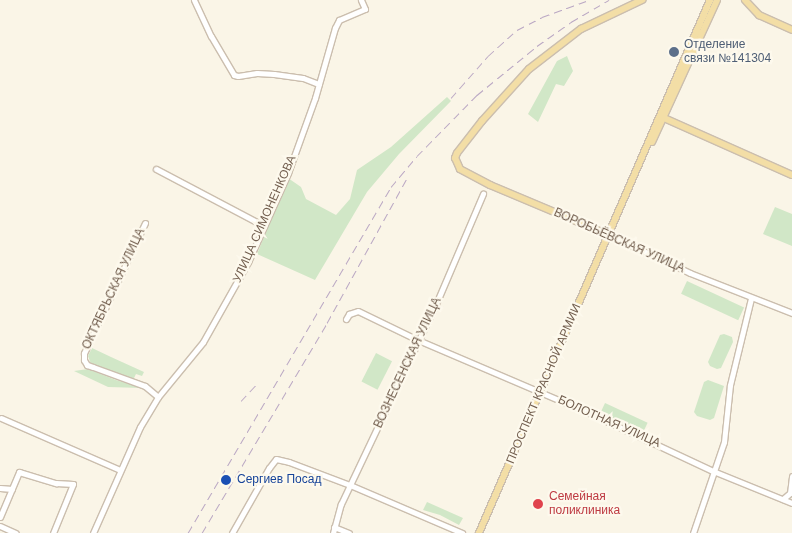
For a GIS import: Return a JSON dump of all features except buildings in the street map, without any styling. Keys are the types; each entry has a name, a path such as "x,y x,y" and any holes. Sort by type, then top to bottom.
{"main road":[{"name":"ВОРОБЬЁВСКАЯ УЛИЦА","path":"609,235 490,185 460,169 455,158 456,153 482,121 529,69 581,28 642,0"},
{"name":"ПРОСПЕКТ КРАСНОЙ АРМИИ","path":"479,533 710,0"},
{"name":"ПРОСПЕКТ КРАСНОЙ АРМИИ","path":"609,235 717,0"},
{"path":"745,0 759,15 792,30"},
{"path":"664,118 792,175"}],"street":[{"path":"194,0 211,36 234,74 238,76 257,73 274,74 303,78 319,84"},
{"name":"УЛИЦА СИМОНЕНКОВА","path":"93,533 140,427 158,396 203,342 248,262 288,173 319,84 335,28 339,20 365,9 361,0"},
{"path":"156,170 264,226"},
{"name":"ВОЗНЕСЕНСКАЯ УЛИЦА","path":"334,530 340,504 418,340 483,194"},
{"name":"ОКТЯБРЬСКАЯ УЛИЦА","path":"145,223 84,353 84,360 87,365 144,386 158,396"},
{"name":"ВОРОБЬЁВСКАЯ УЛИЦА","path":"609,235 751,298 792,313"},
{"path":"693,533 726,431 731,379 751,298"},
{"name":"БОЛОТНАЯ УЛИЦА","path":"346,319 349,314 358,311 418,340 540,392 713,471 792,503"},
{"path":"1,418 120,470"},
{"path":"232,533 268,468 276,459 350,485 462,533"},
{"path":"0,517 19,472 56,483 73,484 53,533"},
{"path":"783,499 790,493 792,476"},
{"path":"0,488 12,489"},
{"path":"0,526 16,533"},
{"path":"334,530 349,533"}],"green space":[{"path":"567,56 573,71 564,86 556,84 538,122 528,114 557,61"},
{"path":"447,97 451,101 399,154 367,192 315,280 257,254 288,178 301,187 306,199 336,215 350,199 357,170 391,147"},
{"path":"775,207 792,214 792,246 763,234"},
{"path":"687,281 744,308 738,320 681,294"},
{"path":"724,334 732,337 733,342 721,368 717,369 710,366 708,362 720,335"},
{"path":"92,348 144,372 142,376 136,374 133,380 91,364 88,356"},
{"path":"376,353 392,361 378,390 361,382"},
{"path":"88,369 142,388 108,387 74,371"},
{"path":"708,380 724,386 714,418 710,420 697,416 694,412 704,382"},
{"path":"605,403 648,423 643,433 600,413"},
{"path":"427,502 463,518 459,525 440,515 423,510"}],"railway":[{"path":"451,98 488,56 517,30 542,17 589,0"},
{"path":"188,533 391,187 417,156 477,95 537,46 571,22 609,0"},
{"path":"202,533 327,323 407,178"},
{"path":"241,401 259,382"}],"place":[{"name":"Отделение связи №141304","path":"674,52"},
{"name":"Сергиев Посад","path":"226,480"},
{"name":"Семейная поликлиника","path":"538,504"}]}
